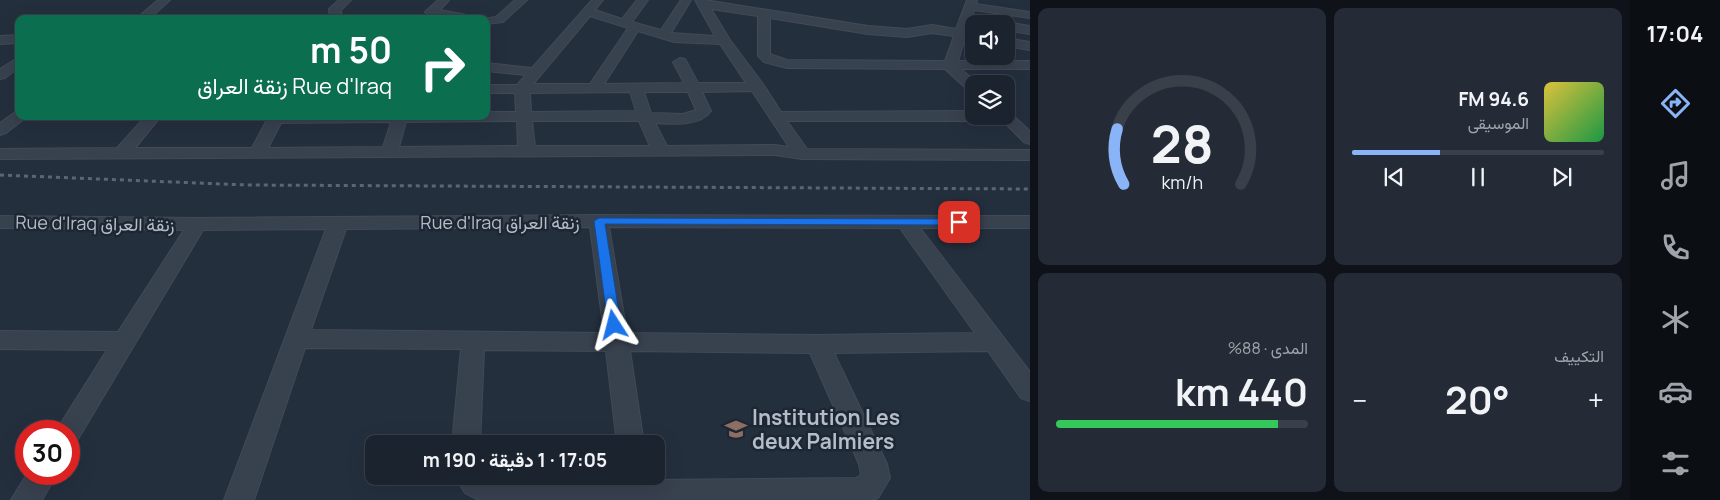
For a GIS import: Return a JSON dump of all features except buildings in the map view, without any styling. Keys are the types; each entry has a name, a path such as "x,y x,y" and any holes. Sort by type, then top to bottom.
{"street":[{"path":"147,15 165,0"},
{"path":"336,15 335,10 346,0"},
{"path":"444,0 432,12 449,15"},
{"path":"490,21 499,20 522,0"},
{"path":"527,152 522,88 598,0"},
{"path":"595,87 643,0"},
{"path":"664,35 686,0"},
{"path":"702,2 764,15 898,33 932,30 965,35"},
{"path":"702,2 724,40 758,87 802,154"},
{"path":"967,15 971,3 1030,15"},
{"path":"588,12 680,39 724,40"},
{"path":"764,15 764,56 779,62 801,65 1030,65"},
{"path":"950,66 965,20"},
{"path":"1015,28 1030,30"},
{"path":"0,40 15,39"},
{"path":"1015,44 1030,46"},
{"path":"490,117 682,118 701,114 704,111 680,62"},
{"path":"0,75 15,64"},
{"path":"950,66 965,80"},
{"path":"490,67 534,72"},
{"path":"635,87 645,117 660,149 659,152"},
{"path":"490,88 758,87"},
{"path":"777,117 965,116"},
{"path":"0,130 15,119"},
{"path":"121,154 151,120"},
{"path":"257,153 275,120"},
{"path":"389,153 398,120"},
{"path":"1015,125 1030,139"},
{"path":"0,154 775,150 802,154 1030,154"},
{"path":"599,221 630,435"},
{"name":"Rue d'Iraq زنقة العراق","path":"0,222 197,224 599,221 1030,222"},
{"path":"906,222 1030,391"},
{"path":"239,500 338,223"},
{"path":"76,420 197,224"},
{"path":"296,339 818,344 993,342"},
{"path":"0,340 125,341"},
{"path":"467,435 473,341"},
{"path":"476,485 485,490 501,492 856,492 868,488 876,478 873,464 818,344"},
{"path":"26,500 35,485"}],"railway":[{"path":"0,175 247,185 1030,189"}],"place":[{"name":"Institution Les deux Palmiers","path":"736,429"}],"route":[{"path":"614,325 599,221 959,222"}]}
